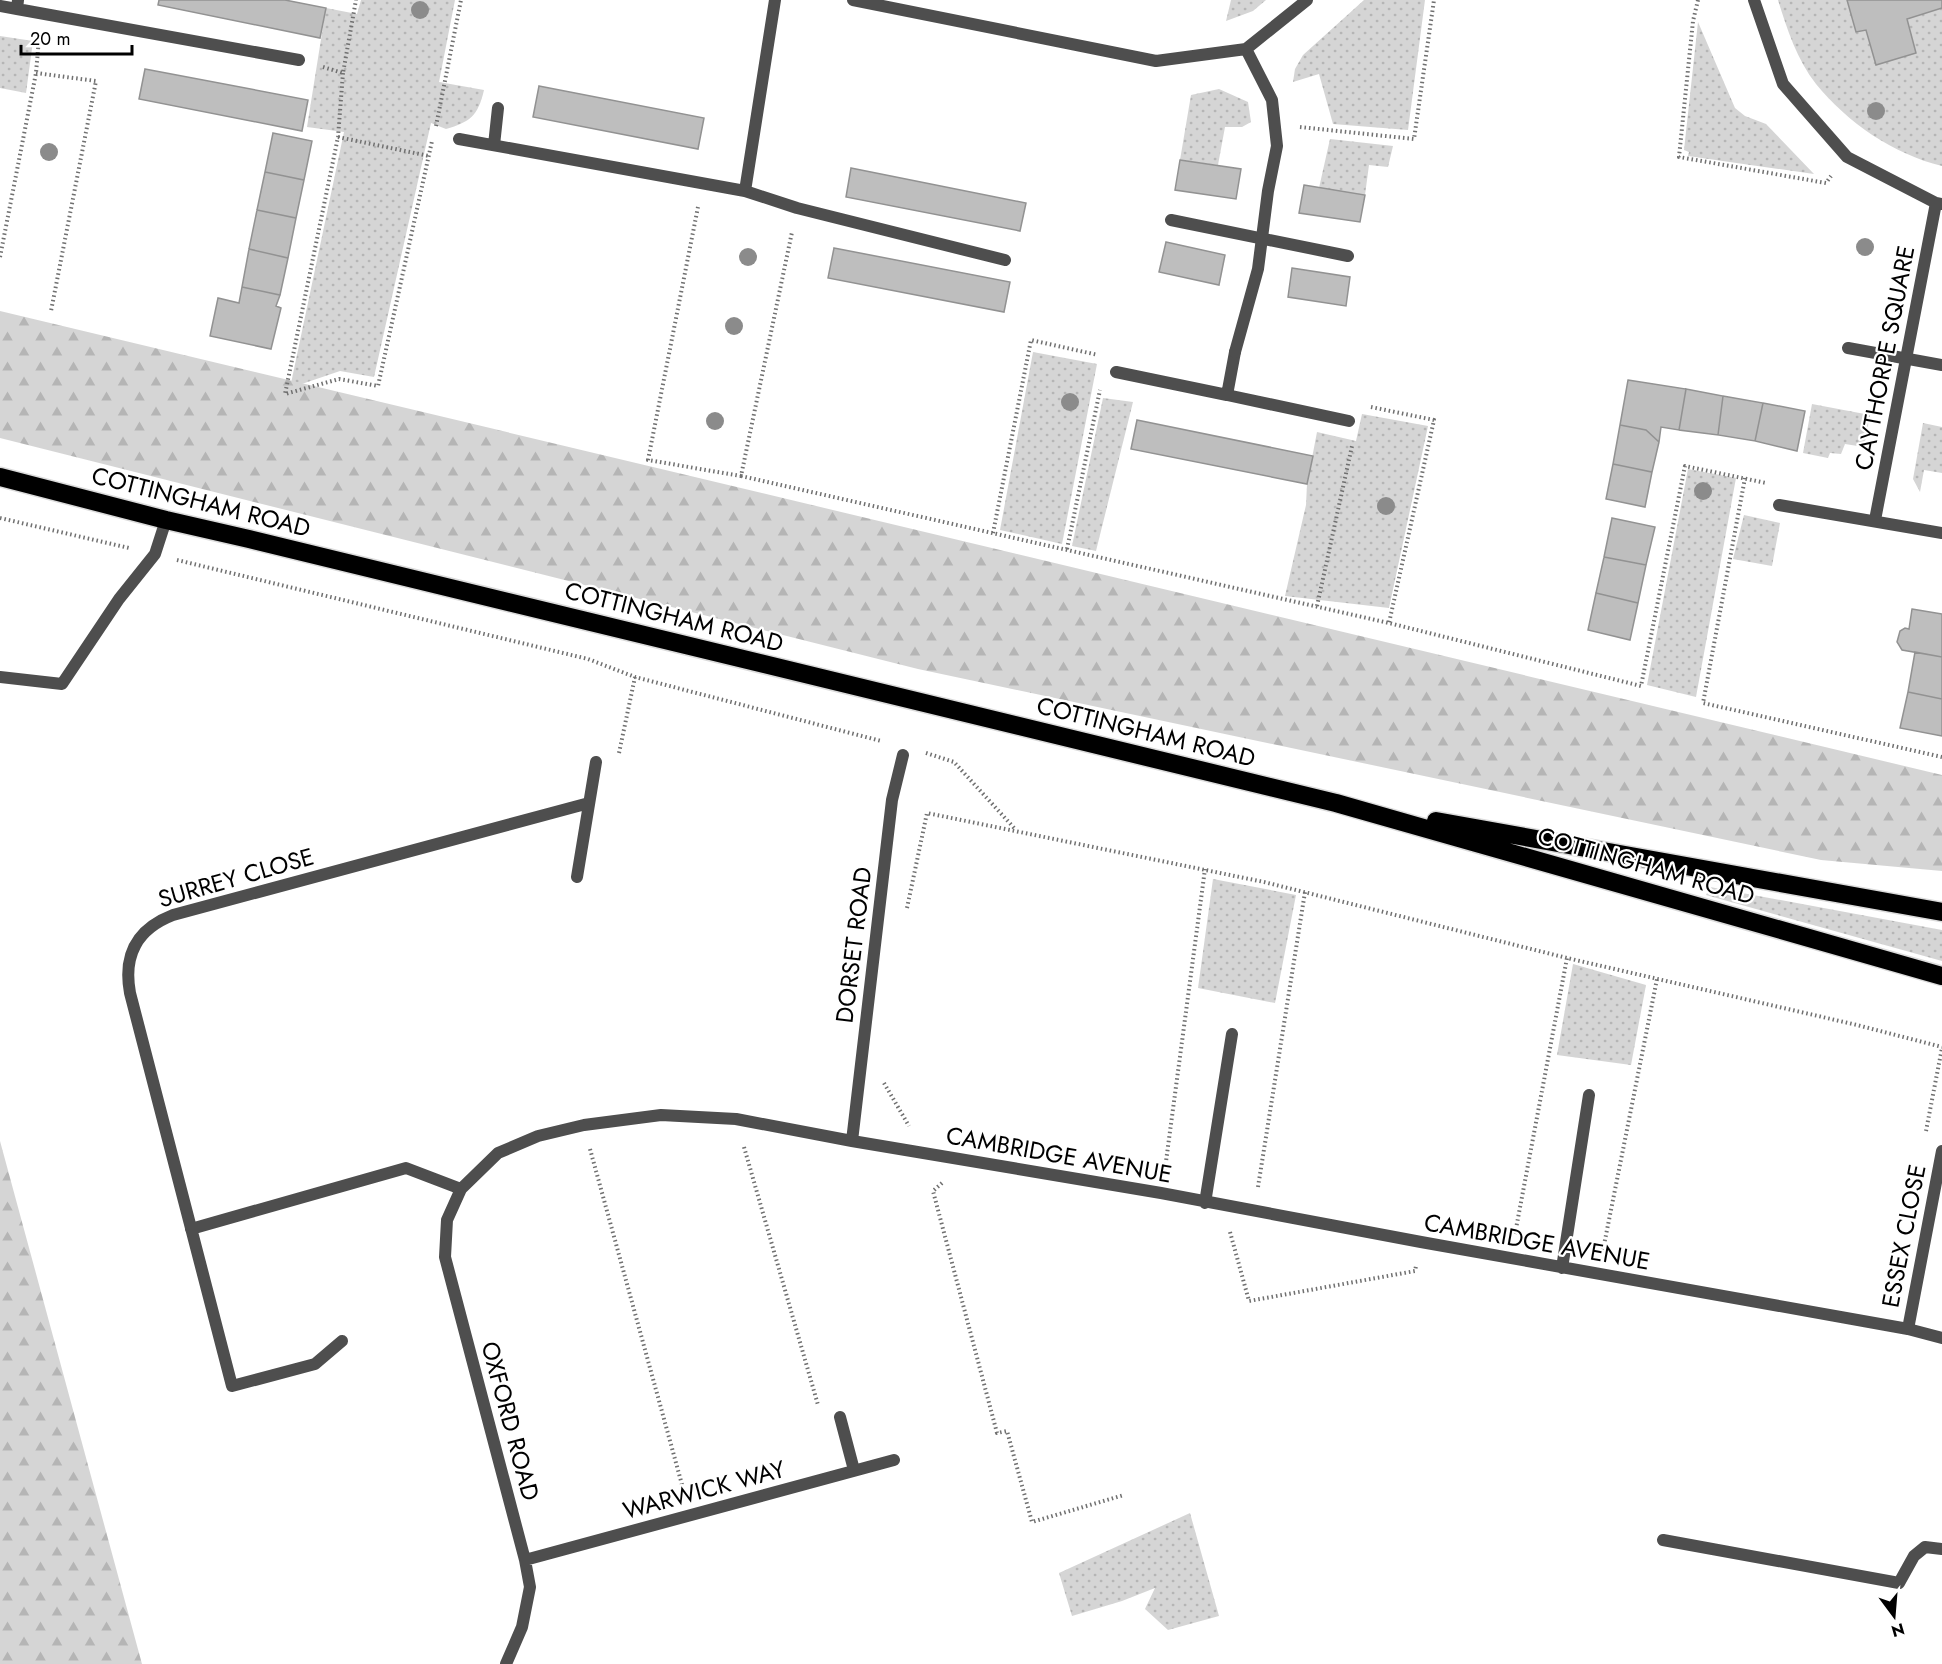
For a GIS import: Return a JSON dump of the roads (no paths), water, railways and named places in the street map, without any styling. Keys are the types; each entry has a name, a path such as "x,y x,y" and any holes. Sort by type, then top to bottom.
{"highway":[{"name":"COTTINGHAM ROAD","path":"0,477 166,520 1336,803 1942,976"},
{"name":"COTTINGHAM ROAD","path":"1336,803 1942,912"}],"street":[{"path":"745,191 775,0"},
{"path":"853,0 1156,61 1246,49 1307,0"},
{"path":"1754,0 1783,84 1847,157 1939,204"},
{"path":"0,6 17,4 42,13 299,60"},
{"path":"1227,395 1235,352 1258,269 1268,191 1277,146 1272,100 1246,49"},
{"path":"494,145 498,108"},
{"path":"459,139 745,191 797,208 1005,260"},
{"name":"CAYTHORPE SQUARE","path":"1875,520 1939,204"},
{"path":"1171,220 1348,256"},
{"path":"1848,348 1942,365"},
{"path":"1116,372 1353,422"},
{"path":"1779,505 1942,533"},
{"path":"0,677 62,684 119,599 155,554 166,520"},
{"name":"DORSET ROAD","path":"852,1140 892,800 903,755"},
{"path":"577,877 596,762"},
{"name":"SURREY CLOSE","path":"342,1341 315,1364 232,1386 128,979 132,952 148,928 160,920 183,912 589,803"},
{"path":"1205,1203 1232,1034"},
{"path":"1562,1268 1589,1095"},
{"name":"CAMBRIDGE AVENUE","path":"460,1189 498,1154 538,1136 584,1125 661,1115 736,1119 1161,1193 1562,1268 1908,1329 1942,1338"},
{"name":"ESSEX CLOSE","path":"1908,1329 1942,1151"},
{"path":"191,1228 406,1168 460,1189"},
{"name":"OXFORD ROAD","path":"460,1189 447,1220 445,1257 525,1560 530,1587 522,1627 506,1664"},
{"path":"840,1417 854,1470"},
{"name":"WARWICK WAY","path":"525,1560 894,1460"},
{"path":"1663,1540 1899,1584 1914,1556 1925,1547 1942,1549"}]}
